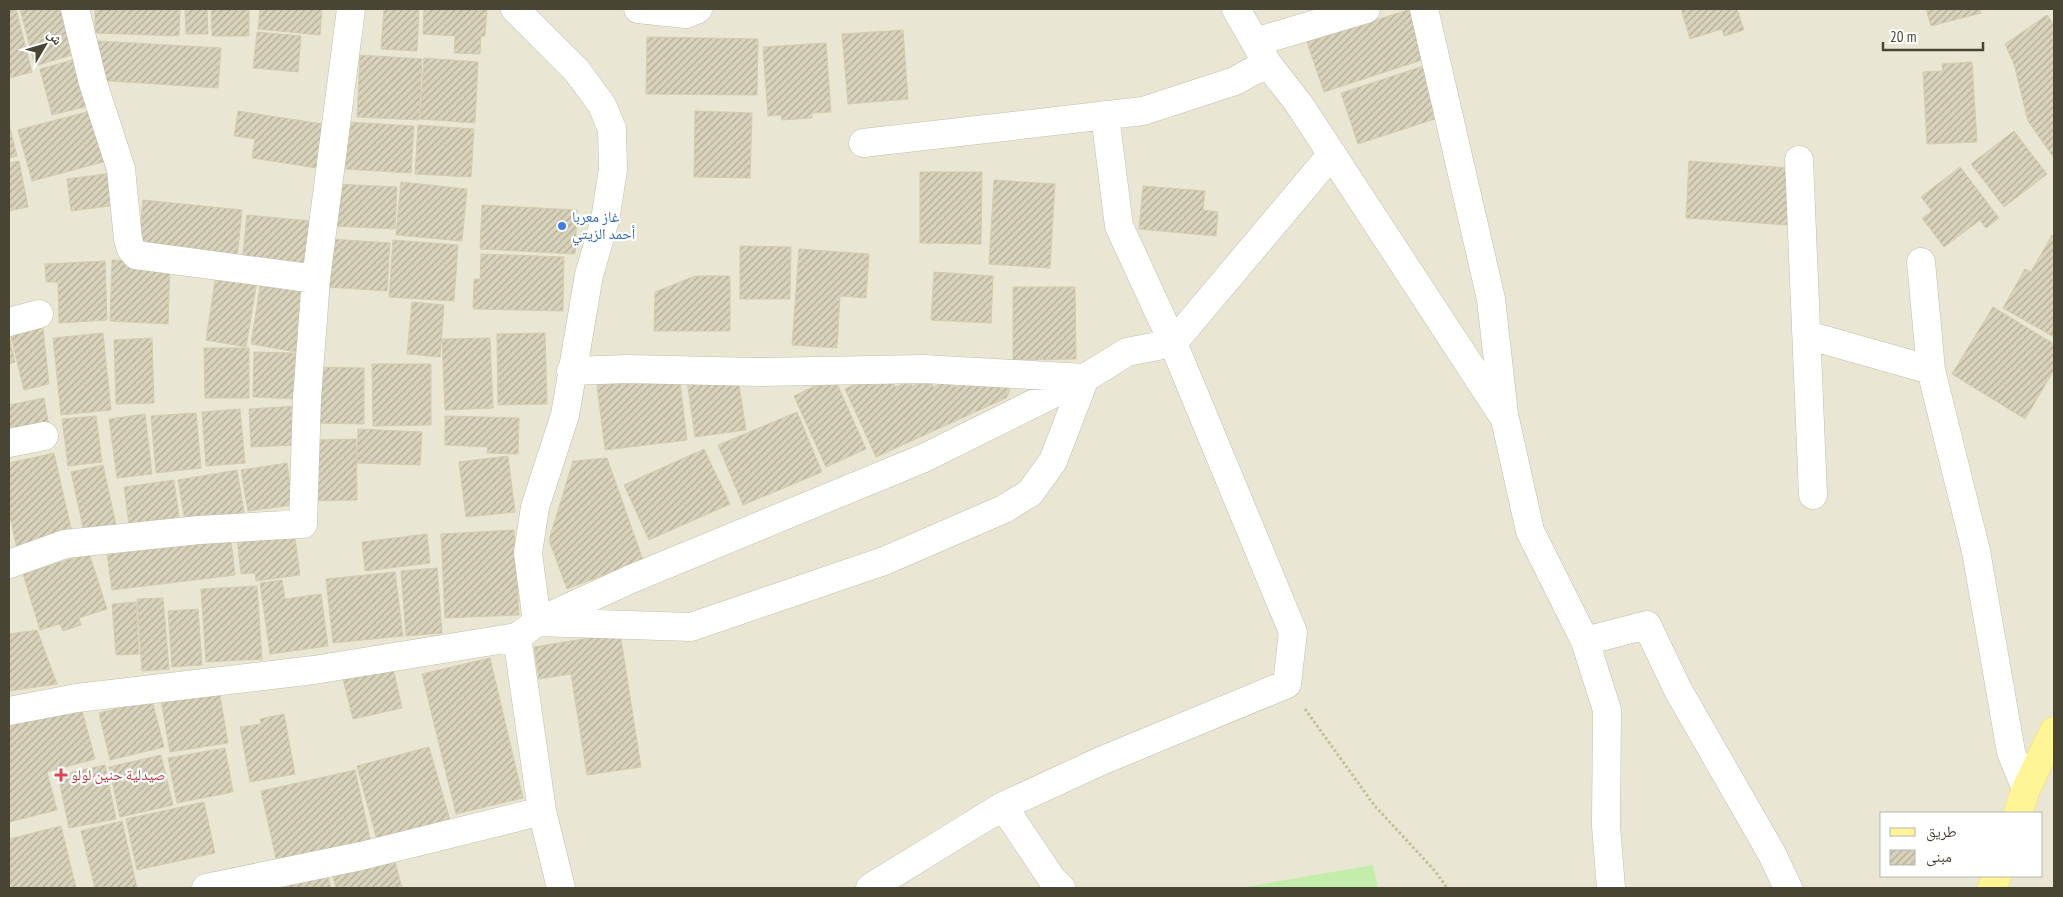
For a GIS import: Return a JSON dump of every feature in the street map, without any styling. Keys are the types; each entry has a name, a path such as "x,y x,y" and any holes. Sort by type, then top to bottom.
{"main road":[{"path":"2022,801 2054,731"}],"street":[{"path":"75,9 93,83 121,169 128,239 131,249 136,255 316,279"},
{"path":"9,564 66,544 199,530 303,524 308,398 316,279 351,9"},
{"path":"515,9 577,71 602,105 612,129 613,170 605,220 589,276 571,371 565,415 535,507 528,553 527,630 542,811 561,888"},
{"path":"638,9 686,14 698,9"},
{"path":"1236,9 1261,53 1299,104 1504,419"},
{"path":"863,143 1143,111 1235,81 1261,53 1366,9"},
{"path":"1424,9 1491,299 1504,419 1530,531 1585,641 1608,710 1606,826 1611,888"},
{"path":"870,888 1003,806 1101,762 1286,684 1293,632 1173,343 1119,226 1105,115"},
{"path":"527,630 631,579 924,458 1085,378 1127,352 1173,343 1332,154"},
{"path":"1799,160 1813,495"},
{"path":"1921,262 1931,370 1976,551 2011,752 2022,801"},
{"path":"9,322 39,314"},
{"path":"1807,335 1931,370"},
{"path":"571,371 628,369 759,372 924,369 1085,378"},
{"path":"9,711 77,698 314,670 527,630 691,628 884,561 1004,509 1030,493 1053,461 1085,378"},
{"path":"9,444 44,436"},
{"path":"1585,641 1647,625 1678,690 1772,854 1788,888"},
{"path":"1003,806 1052,879 1061,888"},
{"path":"206,888 361,856 542,811"}],"path":[{"path":"1286,684 1374,805 1435,871 1447,888"}],"shaded area":[{"path":"9,9 2054,9 2054,888 9,888"}],"green space":[{"path":"1373,865 1378,888 1240,888"}],"building":[{"path":"9,9 16,9 32,72 9,78"},
{"path":"20,9 67,9 79,53 35,66"},
{"path":"95,9 180,9 179,36 95,33"},
{"path":"185,9 207,9 208,34 186,34"},
{"path":"211,9 249,9 249,36 212,36"},
{"path":"260,9 322,9 320,35 258,29"},
{"path":"384,9 419,9 417,51 381,49"},
{"path":"424,9 487,9 485,36 481,36 480,54 454,53 455,36 423,34"},
{"path":"1411,9 1428,58 1324,92 1307,42"},
{"path":"1681,9 1737,9 1744,30 1724,36 1722,29 1690,39"},
{"path":"1926,9 1980,9 1981,13 1931,26"},
{"path":"2047,15 2054,25 2054,158 2028,121 2014,64 2005,44"},
{"path":"903,30 908,99 848,104 842,34"},
{"path":"257,32 301,36 298,72 253,68"},
{"path":"647,37 758,39 757,95 646,94"},
{"path":"98,41 221,48 218,88 95,80"},
{"path":"826,43 831,112 812,113 812,118 782,120 781,115 768,116 763,47"},
{"path":"360,55 422,59 419,120 357,117"},
{"path":"80,58 92,105 52,115 40,69"},
{"path":"424,58 478,62 475,123 420,119"},
{"path":"1972,62 1977,142 1927,144 1923,72 1943,71 1942,64"},
{"path":"1430,64 1447,115 1358,144 1341,93"},
{"path":"94,110 107,161 32,181 18,130"},
{"path":"238,111 323,124 317,168 252,158 255,139 234,136"},
{"path":"695,111 752,113 750,178 694,177"},
{"path":"348,122 414,126 411,173 345,169"},
{"path":"9,124 17,156 9,158"},
{"path":"418,125 474,129 471,177 415,174"},
{"path":"2014,131 2047,174 2004,207 1971,164"},
{"path":"19,161 28,207 9,211 9,163"},
{"path":"1689,161 1792,168 1788,225 1686,218"},
{"path":"1960,167 1999,218 1986,228 1980,220 1944,247 1922,218 1932,211 1921,197"},
{"path":"920,172 982,172 981,244 920,243"},
{"path":"112,173 117,205 71,211 67,179"},
{"path":"994,180 1055,184 1050,268 989,264"},
{"path":"401,182 467,189 462,241 396,235"},
{"path":"336,184 397,187 395,229 334,226"},
{"path":"1143,186 1205,191 1203,210 1218,212 1216,236 1139,229"},
{"path":"143,200 242,210 237,259 138,249"},
{"path":"482,205 577,210 575,254 480,249"},
{"path":"247,215 311,221 307,270 242,263"},
{"path":"2052,235 2054,236 2054,337 2003,308 2025,269 2031,272"},
{"path":"331,239 390,243 387,291 328,287"},
{"path":"393,240 458,245 454,301 389,297"},
{"path":"740,246 791,247 790,299 740,299"},
{"path":"799,249 869,254 866,298 840,296 837,348 792,345"},
{"path":"481,254 564,257 563,311 473,309 474,279 480,279"},
{"path":"112,260 170,263 168,324 110,321"},
{"path":"105,261 107,320 59,323 58,282 46,282 45,264"},
{"path":"217,268 258,275 246,347 206,340"},
{"path":"934,272 993,276 991,323 931,320"},
{"path":"695,276 730,276 730,331 654,331 655,292"},
{"path":"261,281 306,289 296,352 251,344"},
{"path":"1013,287 1075,287 1076,359 1013,360"},
{"path":"412,302 444,305 440,357 407,354"},
{"path":"1993,307 2054,344 2054,370 2025,419 1952,374"},
{"path":"42,319 49,384 24,390 9,328"},
{"path":"103,333 111,410 61,415 53,338"},
{"path":"545,333 547,404 498,405 497,334"},
{"path":"9,336 15,362 9,364"},
{"path":"152,338 154,403 116,404 114,340"},
{"path":"490,338 493,408 445,410 442,339"},
{"path":"204,348 249,348 249,398 205,398"},
{"path":"254,352 296,353 295,399 253,397"},
{"path":"372,364 431,364 431,425 373,426"},
{"path":"312,367 364,368 364,424 312,423"},
{"path":"737,373 746,430 695,437 687,381"},
{"path":"679,375 687,440 605,450 597,385"},
{"path":"834,377 866,449 826,467 794,396"},
{"path":"867,378 872,386 891,378 895,387 910,381 912,386 930,378 933,387 951,379 955,387 974,379 977,386 998,381 1006,384 1010,391 1006,398 876,457 845,389"},
{"path":"44,398 49,427 9,435 9,405"},
{"path":"297,406 299,445 251,447 249,409"},
{"path":"240,409 245,463 206,466 202,412"},
{"path":"797,412 822,472 743,505 718,445"},
{"path":"196,413 201,468 156,473 151,416"},
{"path":"145,414 152,474 117,478 109,419"},
{"path":"96,416 102,462 68,466 62,419"},
{"path":"445,416 519,418 518,454 487,453 488,447 445,445"},
{"path":"358,429 422,432 420,465 357,463"},
{"path":"356,439 357,500 312,501 310,440"},
{"path":"704,449 730,504 649,540 624,485"},
{"path":"54,453 73,537 17,549 9,512 9,463"},
{"path":"508,456 515,512 466,517 459,462"},
{"path":"607,458 643,560 567,589 549,540 573,461"},
{"path":"287,463 293,505 248,511 241,470"},
{"path":"103,465 117,530 85,537 71,472"},
{"path":"237,470 244,512 185,522 178,480"},
{"path":"174,480 180,524 130,532 124,487"},
{"path":"294,530 300,575 256,581 255,573 241,574 237,537"},
{"path":"514,530 519,615 445,618 441,534"},
{"path":"427,534 430,563 365,571 362,542"},
{"path":"231,540 235,575 112,590 107,554"},
{"path":"89,553 107,609 79,618 81,625 63,631 60,624 40,630 23,574"},
{"path":"437,568 442,633 406,636 401,571"},
{"path":"395,572 403,636 333,643 326,579"},
{"path":"282,580 285,599 321,594 328,646 270,654 260,583"},
{"path":"257,586 262,659 206,662 201,589"},
{"path":"163,598 169,669 142,671 137,599"},
{"path":"136,602 139,654 116,655 112,604"},
{"path":"198,609 202,665 172,667 168,611"},
{"path":"37,630 57,684 9,691 9,634"},
{"path":"620,633 641,767 587,775 571,674 539,679 534,647"},
{"path":"490,658 523,798 456,814 422,674"},
{"path":"393,668 402,708 353,719 343,679"},
{"path":"219,690 228,743 170,752 161,700"},
{"path":"152,700 164,747 110,760 99,713"},
{"path":"80,703 95,759 47,772 57,810 9,822 9,721"},
{"path":"284,714 295,774 250,782 240,727 261,724 260,719"},
{"path":"429,747 450,820 377,840 357,766"},
{"path":"225,748 233,792 177,803 168,758"},
{"path":"161,755 173,805 120,817 109,767"},
{"path":"105,765 116,819 69,828 58,775"},
{"path":"355,770 371,843 277,863 261,791"},
{"path":"204,802 215,853 137,870 126,819"},
{"path":"122,821 137,888 95,888 81,831"},
{"path":"61,826 76,888 9,888 9,839"},
{"path":"393,854 402,888 336,888 331,870"},
{"path":"326,870 331,888 287,888 286,880"}],"place":[{"name":"غاز معربا أحمد الزيتي","path":"562,226"},
{"name":"صيدلية حنين لولو","path":"61,775"}]}
